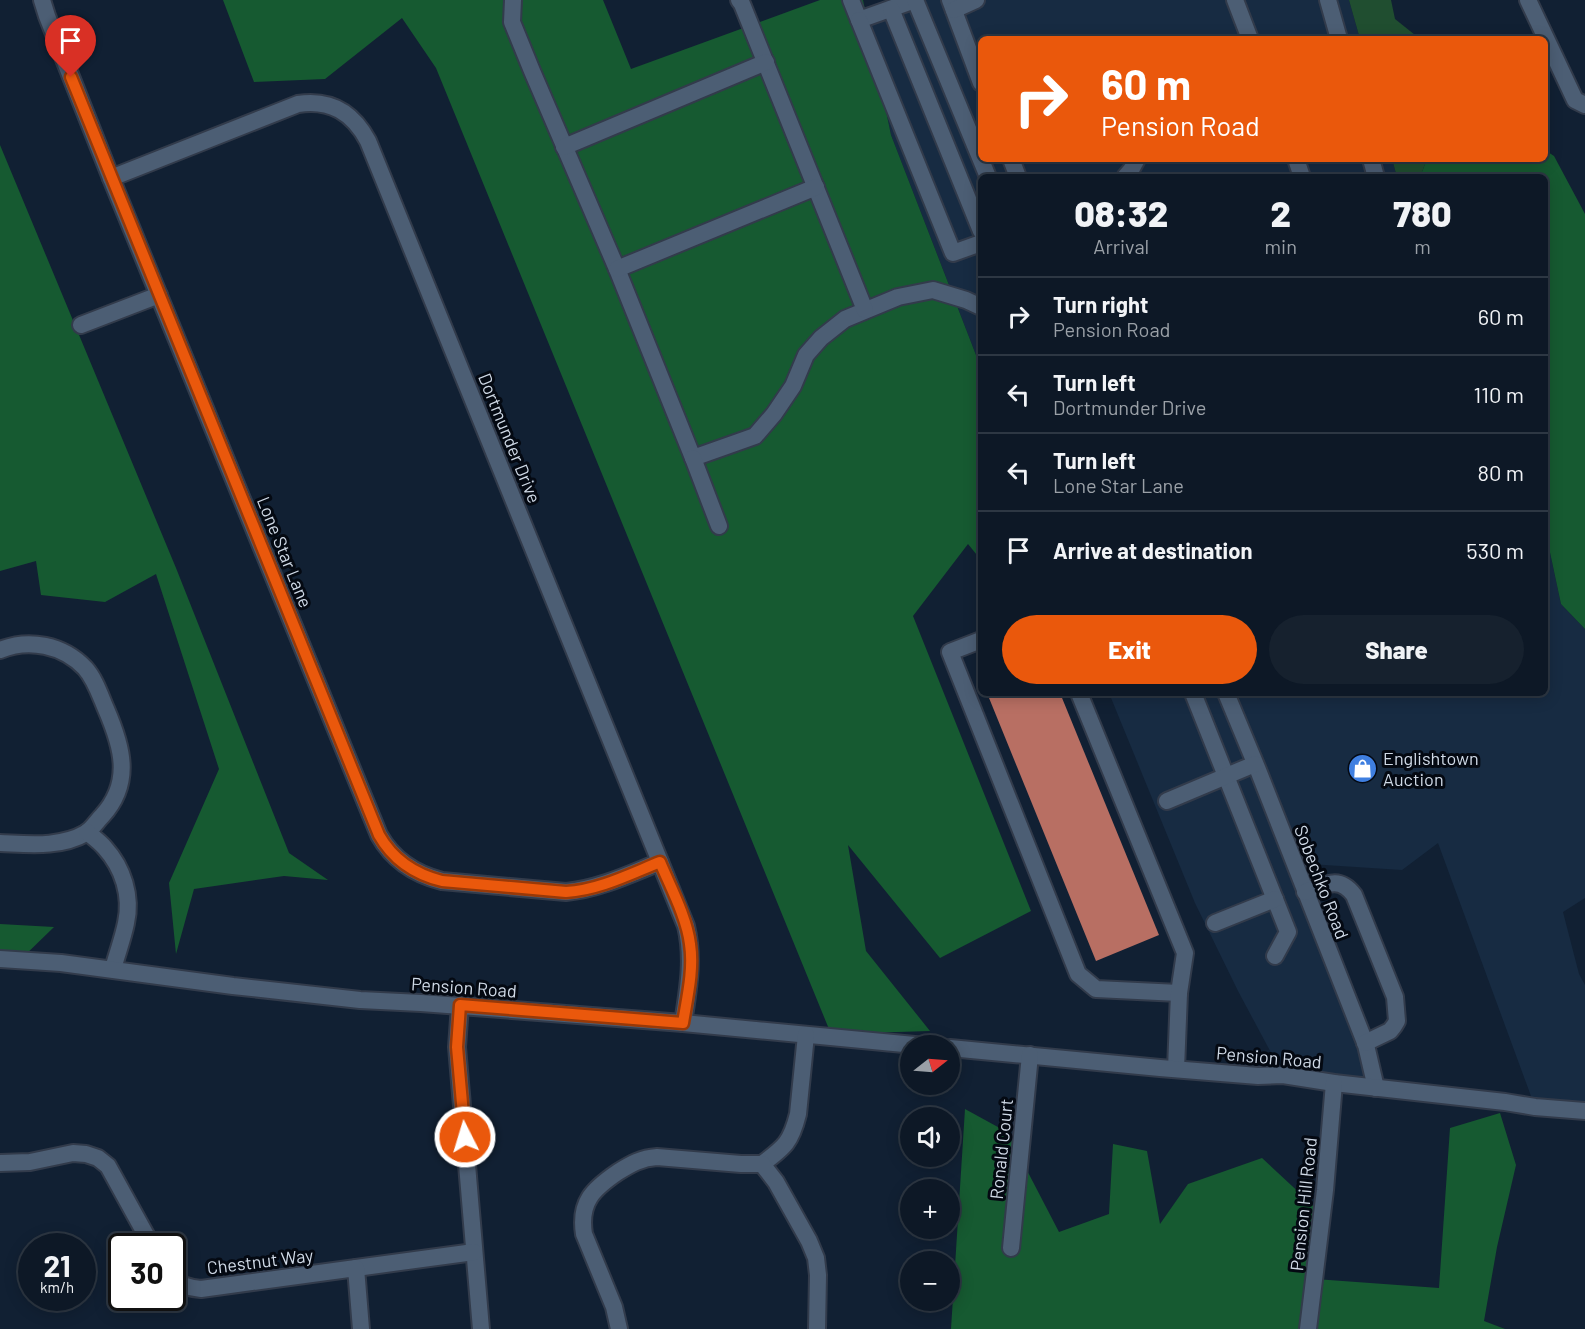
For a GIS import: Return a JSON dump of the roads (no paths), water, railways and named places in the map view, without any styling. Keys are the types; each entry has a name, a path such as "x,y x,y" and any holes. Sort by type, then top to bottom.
{"street":[{"name":"Lone Star Lane","path":"42,0 111,178 374,824 385,846 406,867 428,878 566,892 597,887 660,862"},
{"path":"513,0 512,22 617,270 719,526"},
{"path":"739,0 865,310"},
{"path":"851,0 953,253 978,244"},
{"path":"859,21 915,0 978,153"},
{"path":"976,0 952,5 978,77"},
{"path":"1235,0 1249,36"},
{"path":"1328,0 1338,36"},
{"path":"1528,0 1545,36"},
{"path":"891,9 978,224"},
{"path":"1548,43 1575,100 1585,105"},
{"path":"564,147 766,62"},
{"path":"955,97 978,86"},
{"name":"Dortmunder Drive","path":"111,178 298,104 316,103 330,106 344,112 361,128 686,926 691,955 683,1023"},
{"path":"617,270 816,187"},
{"path":"693,458 755,436 774,414 793,386 806,355 821,338 845,319 898,297 933,290 978,306"},
{"path":"81,325 159,295"},
{"path":"978,641 950,652 1078,974 1096,989 1179,993"},
{"path":"0,650 32,644 62,651 74,659 85,669 96,686 117,734 122,753 120,780 114,797 104,814 87,832 64,841 48,844 0,843"},
{"path":"1080,696 1185,953 1179,993 1176,1069"},
{"path":"1194,696 1288,932 1275,956"},
{"name":"Sobechko Road","path":"1227,696 1365,1043 1376,1088"},
{"path":"1167,801 1255,764"},
{"path":"87,832 104,846 117,864 126,886 128,909 126,923 113,969"},
{"path":"1305,892 1331,883 1340,883 1349,888 1354,895 1395,997 1397,1021 1390,1031 1365,1043"},
{"path":"1215,923 1275,899"},
{"name":"Pension Road","path":"0,959 61,963 360,1000 460,1005 683,1023 900,1044"},
{"path":"460,1005 457,1047 482,1329"},
{"path":"619,1329 614,1306 584,1234 584,1211 593,1191 636,1161 645,1158 762,1164 782,1149 795,1126 806,1035"},
{"name":"Pension Road","path":"960,1049 1258,1076 1283,1075 1535,1107 1585,1111"},
{"name":"Ronald Court","path":"1011,1248 1030,1055"},
{"name":"Pension Hill Road","path":"1308,1329 1325,1190 1334,1083"},
{"path":"0,1163 30,1162 74,1153 98,1158 108,1166 145,1233"},
{"path":"762,1164 776,1182 816,1258 817,1329"},
{"name":"Chestnut Way","path":"186,1286 201,1289 474,1252"},
{"path":"356,1268 362,1329"}],"place":[{"name":"Englishtown Auction","path":"1362,768"}]}
